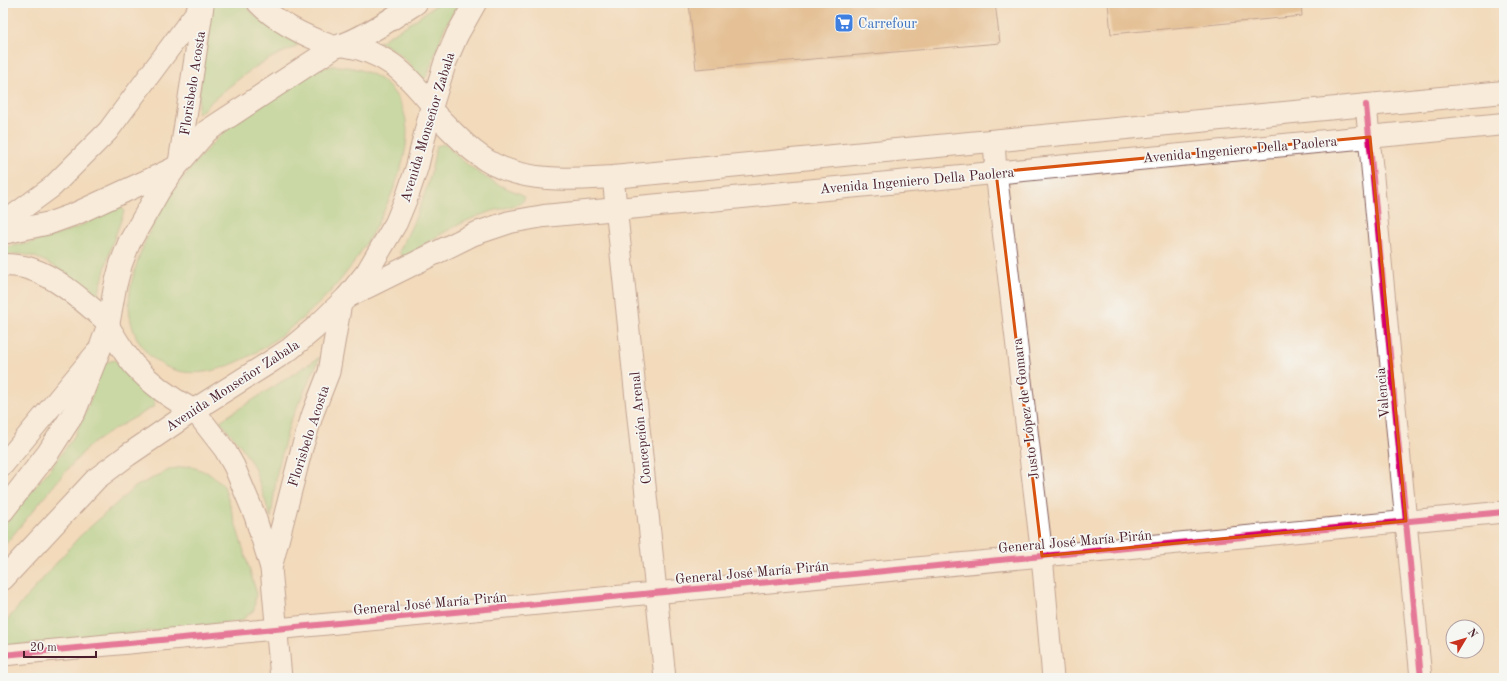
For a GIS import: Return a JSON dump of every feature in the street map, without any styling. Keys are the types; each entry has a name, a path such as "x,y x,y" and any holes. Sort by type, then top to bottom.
{"main road":[{"path":"3,511 43,460 75,411 105,331 121,264 129,242 158,191 177,165 207,131 338,46 375,28 416,3"},
{"name":"Avenida Monseñor Zabala","path":"3,579 96,479 193,410 290,349 315,328 344,300 367,272 396,223 408,194 417,167 431,107 445,63 457,35 475,3"},
{"path":"338,46 358,48 385,59 408,77 431,107 471,149 492,164 515,173 538,178 572,179 613,177 1504,92"},
{"name":"Avenida Ingeniero Della Paolera","path":"344,300 474,234 510,222 544,216 1504,124"},
{"path":"3,233 50,223 75,214 177,165"},
{"path":"3,266 30,268 43,274 84,302 105,331 138,369 177,402 193,410"}],"street":[{"name":"Florisbelo Acosta","path":"177,165 203,3"},
{"path":"3,223 52,186 108,131 203,3"},
{"path":"258,3 281,22 314,39 338,46"},
{"name":"Valencia","path":"1366,105 1421,678"},
{"name":"Justo López de Gomara","path":"994,141 996,172 1042,556 1054,678"},
{"name":"Concepción Arenal","path":"613,177 666,678"},
{"name":"Florisbelo Acosta","path":"271,568 302,448 313,413 330,372 344,300"},
{"path":"3,465 105,331"},
{"name":"Florisbelo Acosta","path":"193,410 225,450 234,466 255,516 271,568 281,678"},
{"name":"General José María Pirán","path":"3,655 1504,512"}],"highlighted area":[{"path":"1370,137 1406,521 1042,556 996,172"}],"green space":[{"path":"210,3 243,3 268,25 296,42 297,46 263,62 245,74 202,111 197,113"},
{"path":"439,3 458,3 444,29 427,76 423,80 403,58 386,45 379,42 412,22"},
{"path":"332,66 358,69 382,80 394,93 403,109 406,121 407,138 404,158 389,200 379,221 356,259 339,282 314,308 262,349 230,365 197,373 180,371 164,366 149,355 140,344 134,331 129,310 130,291 136,265 146,239 158,215 170,195 194,164 229,128 317,69"},
{"path":"445,144 480,174 521,194 524,197 524,200 518,204 489,212 456,226 424,244 404,258 399,252 427,188 436,146"},
{"path":"121,207 124,212 112,244 97,299 61,270 41,259 19,254 3,255 3,247 51,237 78,227 115,208"},
{"path":"320,357 290,422 277,472 271,518 254,467 241,446 220,421"},
{"path":"115,360 131,381 153,397 155,406 111,431 89,446 65,472 3,547 3,527 54,464 75,435 88,407 103,363"},
{"path":"190,466 211,474 224,486 256,591 254,610 241,621 3,647 3,628 7,620 79,537 135,487 171,469"}],"building":[{"name":"Carrefour","path":"689,3 995,3 1000,43 696,69"},
{"path":"1108,3 1301,3 1302,16 1111,34"}],"cycle path":[{"path":"1366,105 1421,678"},
{"path":"3,655 1504,512"}],"place":[{"name":"Carrefour","path":"844,23"}]}
